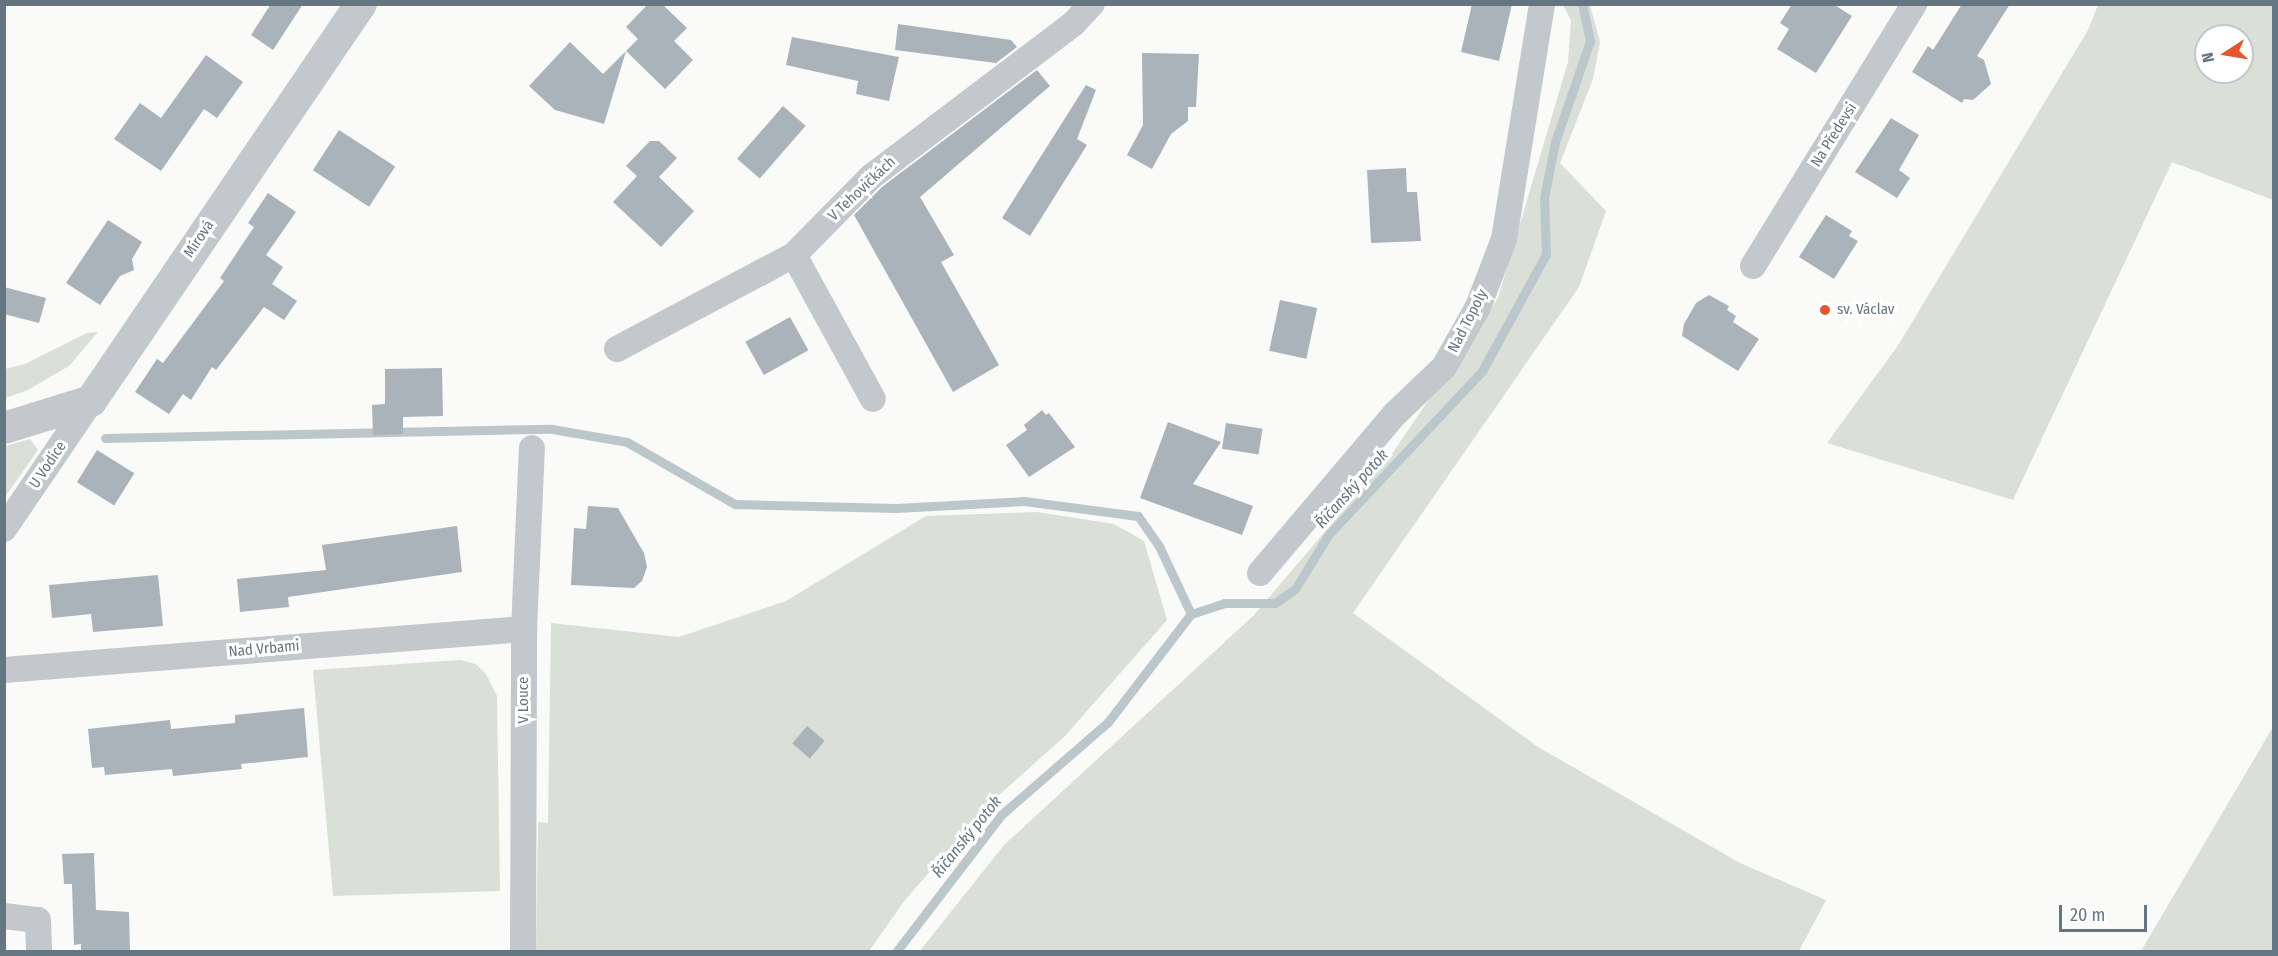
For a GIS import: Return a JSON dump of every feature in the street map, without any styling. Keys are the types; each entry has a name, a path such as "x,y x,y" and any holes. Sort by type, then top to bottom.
{"street":[{"name":"Mírová","path":"91,401 361,4"},
{"name":"V Tehovičkách","path":"617,349 794,255 873,176 1074,22 1092,4"},
{"name":"Nad Topoly","path":"1260,573 1395,414 1444,367 1478,307 1504,239 1542,4"},
{"name":"Na Předevsi","path":"1753,266 1914,4"},
{"path":"794,255 873,399"},
{"path":"4,428 91,401"},
{"name":"U Vodice","path":"4,529 91,401"},
{"name":"V Louce","path":"523,951 524,629 532,448"},
{"name":"Nad Vrbami","path":"4,670 524,629"},
{"path":"4,916 38,920 39,951"}],"shaded area":[{"path":"1563,5 1590,5 1600,42 1593,79 1560,163 1606,211 1579,287 1353,613 1538,747 1740,863 1826,900 1799,951 919,952 1004,845 1253,616 1394,451 1498,298 1568,62 1571,20"},
{"path":"2098,5 2273,5 2273,200 2172,162 2013,500 1827,443 1899,344 2088,30"},
{"path":"98,332 69,366 26,391 5,398 5,369 25,364 87,333"},
{"path":"30,439 38,450 5,497 5,446"},
{"path":"1037,512 1114,524 1144,541 1167,620 1065,736 988,805 905,900 869,951 536,952 538,822 548,823 551,623 679,637 786,601 926,516"},
{"path":"460,660 476,664 486,674 497,696 500,891 333,896 313,670"},
{"path":"2273,727 2273,951 2141,951"}],"building":[{"path":"271,4 303,4 273,50 251,35"},
{"path":"648,4 662,4 687,28 674,41 693,60 665,89 626,51 638,39 626,27"},
{"path":"1472,4 1512,4 1499,61 1461,52"},
{"path":"1792,4 1833,4 1852,16 1816,73 1777,49 1789,29 1780,23"},
{"path":"1962,4 2010,4 1977,56 1984,60 1991,84 1973,100 1964,99 1962,103 1912,72 1928,46 1933,50"},
{"path":"898,24 1011,40 1017,47 996,63 895,50"},
{"path":"792,37 899,57 889,101 856,94 858,81 786,65"},
{"path":"570,42 603,74 626,51 604,124 555,110 529,86"},
{"path":"1142,53 1199,54 1196,107 1188,107 1188,121 1171,134 1152,169 1127,155 1143,125"},
{"path":"206,55 243,82 217,118 204,109 161,171 114,139 140,103 161,118"},
{"path":"1037,70 1050,86 920,197 954,255 941,262 999,365 953,392 854,215 882,187"},
{"path":"1086,85 1096,90 1077,139 1087,145 1030,236 1002,218"},
{"path":"783,106 806,126 760,179 737,159"},
{"path":"1891,118 1919,135 1899,170 1910,178 1897,198 1855,172"},
{"path":"339,130 395,166 369,207 313,170"},
{"path":"650,141 659,141 677,158 659,177 694,211 661,247 613,202 637,176 626,166"},
{"path":"1406,168 1407,192 1417,192 1421,241 1371,243 1367,170"},
{"path":"268,193 296,212 266,255 283,267 272,284 297,301 284,320 264,307 216,370 212,367 191,400 183,394 169,414 135,392 157,359 163,363 224,281 220,278 254,227 248,223"},
{"path":"1826,215 1852,231 1849,236 1858,241 1834,279 1799,257"},
{"path":"108,220 142,242 132,259 134,270 120,276 100,305 66,283"},
{"path":"4,287 46,298 39,323 4,314"},
{"path":"1709,295 1729,306 1727,310 1736,316 1733,322 1759,339 1738,371 1682,336 1684,324 1696,303"},
{"path":"1280,300 1317,308 1306,359 1269,351"},
{"path":"790,317 808,350 764,375 745,342"},
{"path":"442,368 443,416 403,417 403,434 373,435 372,405 385,404 385,369"},
{"path":"1042,410 1046,415 1049,413 1075,447 1029,477 1006,445 1027,430 1024,425"},
{"path":"1168,422 1221,442 1193,484 1253,506 1242,535 1140,498"},
{"path":"1226,423 1263,429 1258,454 1222,449"},
{"path":"97,450 134,473 114,506 77,482"},
{"path":"588,506 618,508 644,553 647,567 642,581 634,588 571,585 574,528 586,529"},
{"path":"457,526 462,572 288,597 289,607 240,612 237,579 326,570 322,545"},
{"path":"158,575 163,626 93,632 91,614 52,618 49,585"},
{"path":"304,708 308,757 241,764 242,769 173,776 172,769 105,775 104,767 92,768 88,729 170,720 171,729 235,723 235,715"},
{"path":"807,726 825,741 810,758 792,744"},
{"path":"94,853 96,910 129,912 130,951 81,951 81,944 74,945 72,884 64,884 62,854"}],"waterway":[{"name":"Říčanský potok","path":"896,952 1001,815 1108,722 1191,614 1224,603 1275,603 1295,589 1329,534 1482,371 1546,254 1544,198 1555,142 1590,41 1582,4"},
{"path":"105,438 552,429 627,442 735,504 896,508 1024,501 1138,516 1159,546 1191,614"}],"place":[{"name":"sv. Václav","path":"1825,310"}]}
